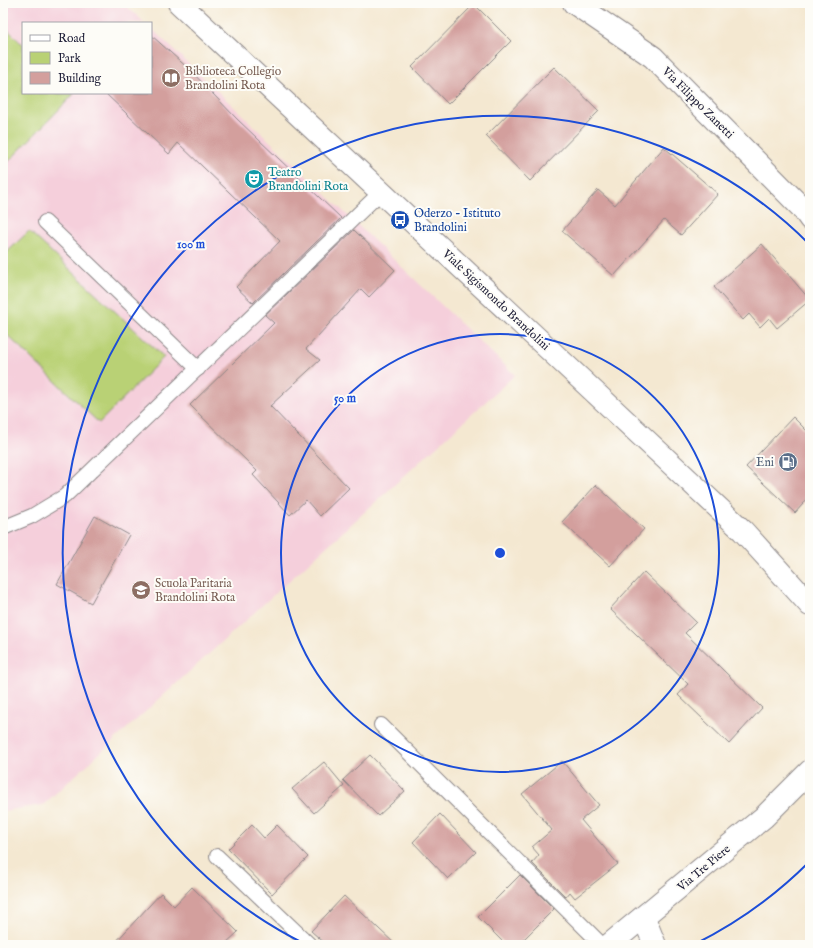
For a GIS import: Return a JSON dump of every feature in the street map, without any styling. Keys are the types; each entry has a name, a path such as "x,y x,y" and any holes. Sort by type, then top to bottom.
{"main road":[{"name":"Viale Sigismondo Brandolini","path":"179,3 743,531 810,605"},
{"name":"Via Filippo Zanetti","path":"574,3 653,57 803,209 810,219"},
{"name":"Viale Sigismondo Brandolini","path":"743,531 810,583"},
{"name":"Via Tre Piere","path":"609,945 644,918 764,817 810,771"},
{"name":"Via Tre Piere","path":"764,817 810,787"},
{"path":"644,918 655,945"}],"lane":[{"path":"3,528 32,516 65,496 382,192"},
{"path":"45,222 198,370"},
{"path":"381,725 602,945"},
{"path":"218,856 310,945"}],"shaded area":[{"name":"Scuola Paritaria Brandolini Rota","path":"3,3 123,3 144,22 22,22 22,94 152,94 152,29 515,375 43,805 3,811"}],"green space":[{"path":"3,25 22,44 22,94 74,94 8,162 3,157"},
{"path":"29,231 164,357 99,423 3,331 3,256"}],"building":[{"path":"474,4 511,41 448,104 412,67"},
{"path":"152,36 190,70 237,119 341,218 253,303 236,287 280,241 178,143 169,154 106,94 152,94"},
{"path":"554,67 599,111 530,181 486,136"},
{"path":"664,147 718,194 681,235 664,220 614,276 562,231 598,190 615,205"},
{"path":"354,230 395,270 369,297 361,289 306,349 320,360 270,406 349,488 320,516 306,500 290,515 253,475 257,471 190,405 274,323 265,315"},
{"path":"762,244 810,300 777,328 769,318 760,327 749,314 743,320 714,287"},
{"path":"793,417 810,434 810,496 795,513 746,467"},
{"path":"596,485 644,529 610,566 562,522"},
{"path":"95,516 129,535 91,603 57,584"},
{"path":"644,572 696,622 685,633 762,708 729,744 678,695 688,684 610,609"},
{"path":"370,755 405,791 378,816 343,780"},
{"path":"562,761 599,805 581,820 618,864 575,898 570,892 566,897 532,863 539,855 532,847 552,830 522,794"},
{"path":"324,762 344,786 314,813 292,789"},
{"path":"440,814 476,852 448,879 413,842"},
{"path":"252,825 264,838 277,825 308,857 272,894 228,849"},
{"path":"520,875 554,909 518,945 506,945 478,917"},
{"path":"192,887 238,932 224,945 113,945 161,893 174,906"},
{"path":"344,896 396,945 327,945 311,931"}],"place":[{"name":"Biblioteca Collegio Brandolini Rota","path":"171,78"},
{"name":"Teatro Brandolini Rota","path":"254,179"},
{"name":"Oderzo - Istituto Brandolini","path":"400,220"},
{"name":"Eni","path":"788,462"},
{"name":"Scuola Paritaria Brandolini Rota","path":"141,590"}]}
